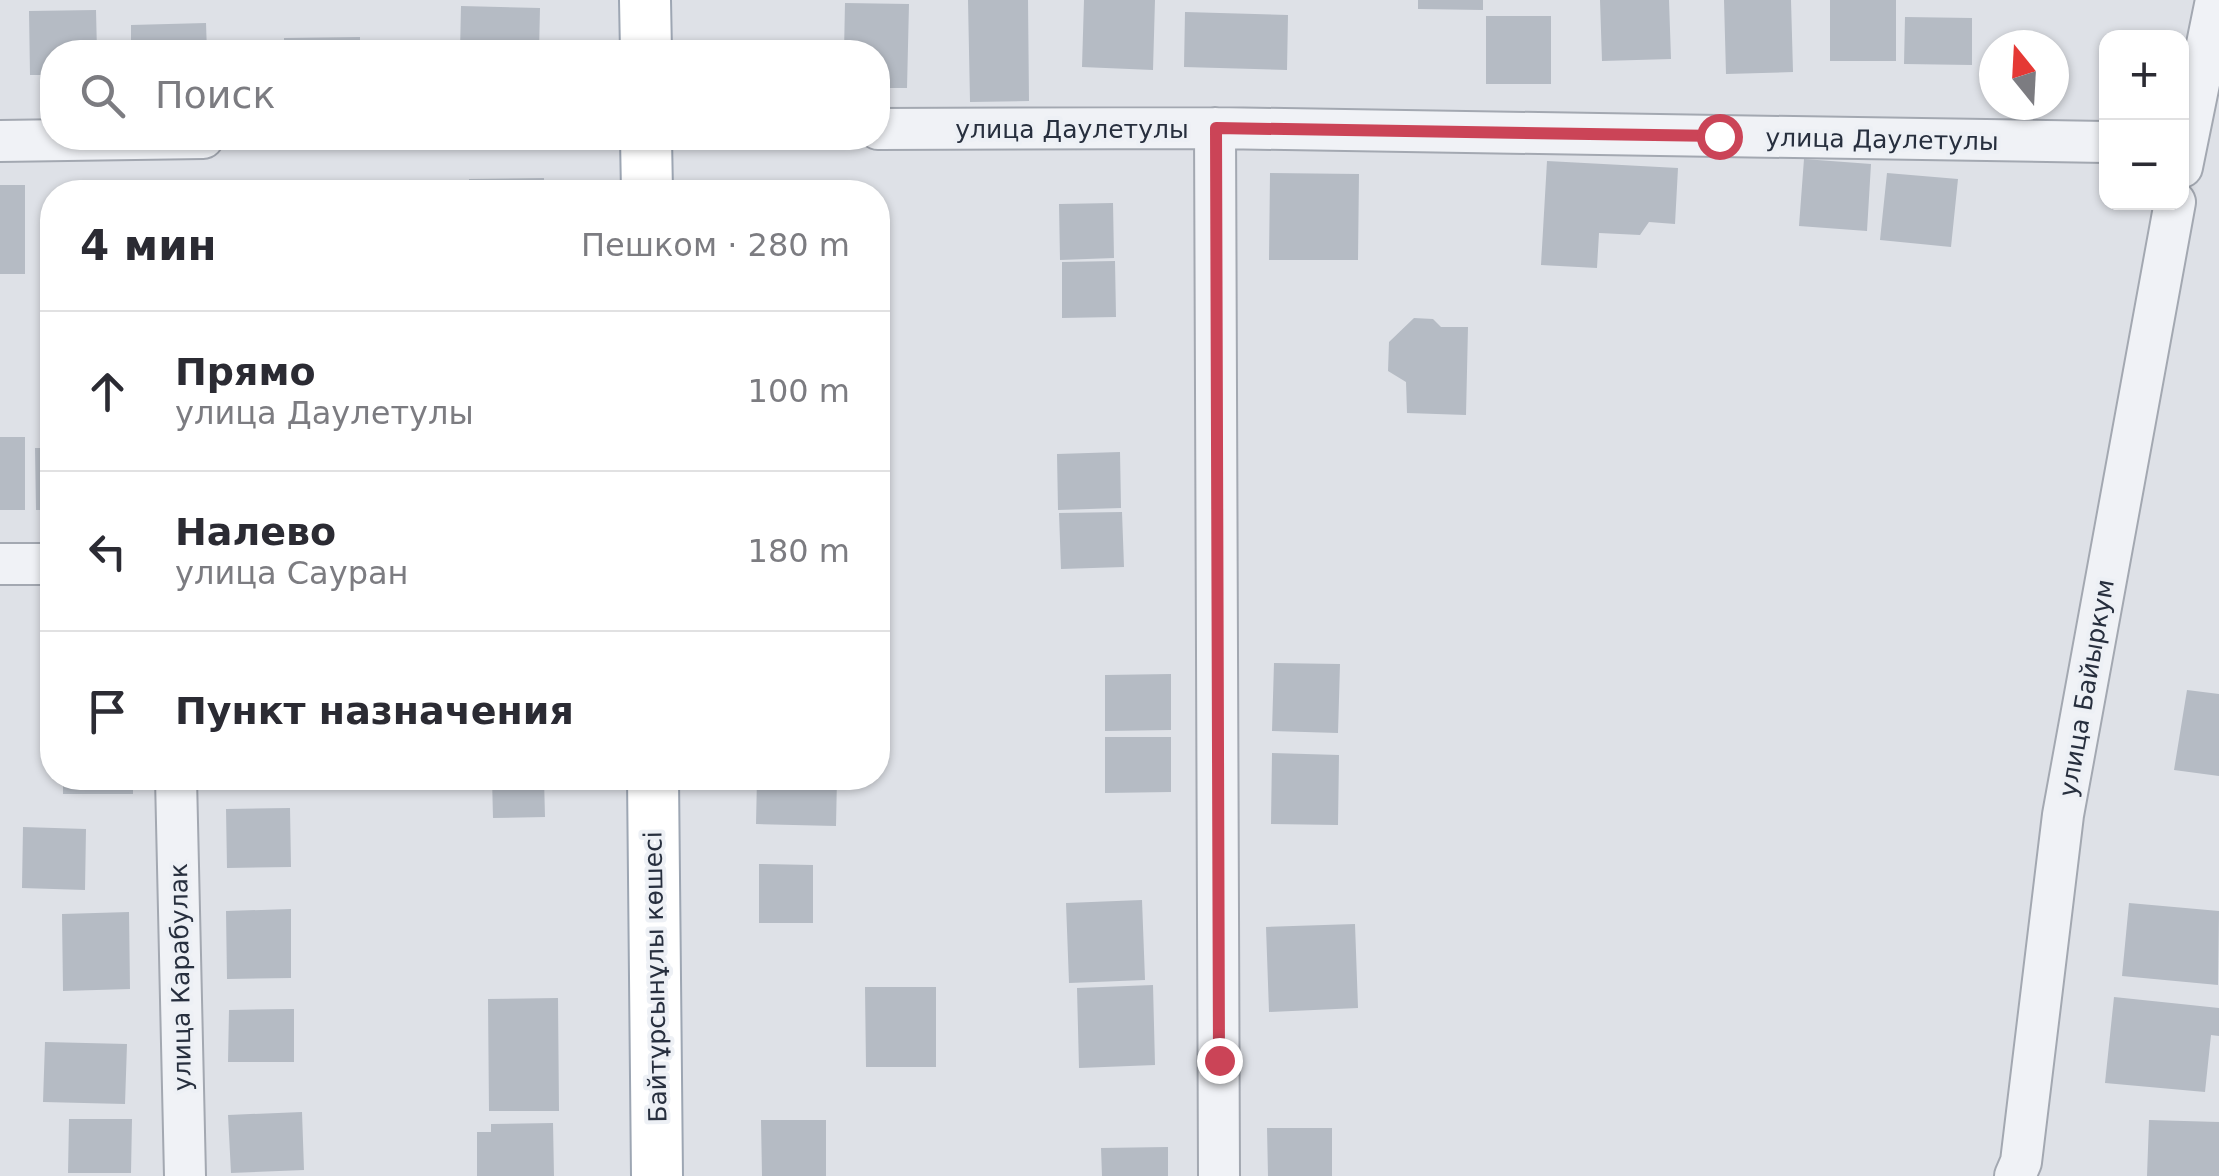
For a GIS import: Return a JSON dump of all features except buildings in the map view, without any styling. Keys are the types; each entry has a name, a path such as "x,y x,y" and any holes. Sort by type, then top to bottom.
{"main road":[{"path":"645,0 646,40"},
{"path":"646,150 647,180"},
{"name":"Байтұрсынұлы көшесі","path":"653,790 656,1176"}],"street":[{"path":"2189,124 2216,0"},
{"path":"1216,128 1219,1176"},
{"name":"улица Даулетулы","path":"890,129 1216,128 2099,142"},
{"path":"0,141 40,140"},
{"name":"улица Байыркум","path":"2015,1176 2020,1162 2063,816 2174,210"},
{"path":"0,564 40,564"},
{"name":"улица Карабулак","path":"176,790 185,1176"}],"route":[{"path":"1219,1060 1216,128 1719,136"}]}
